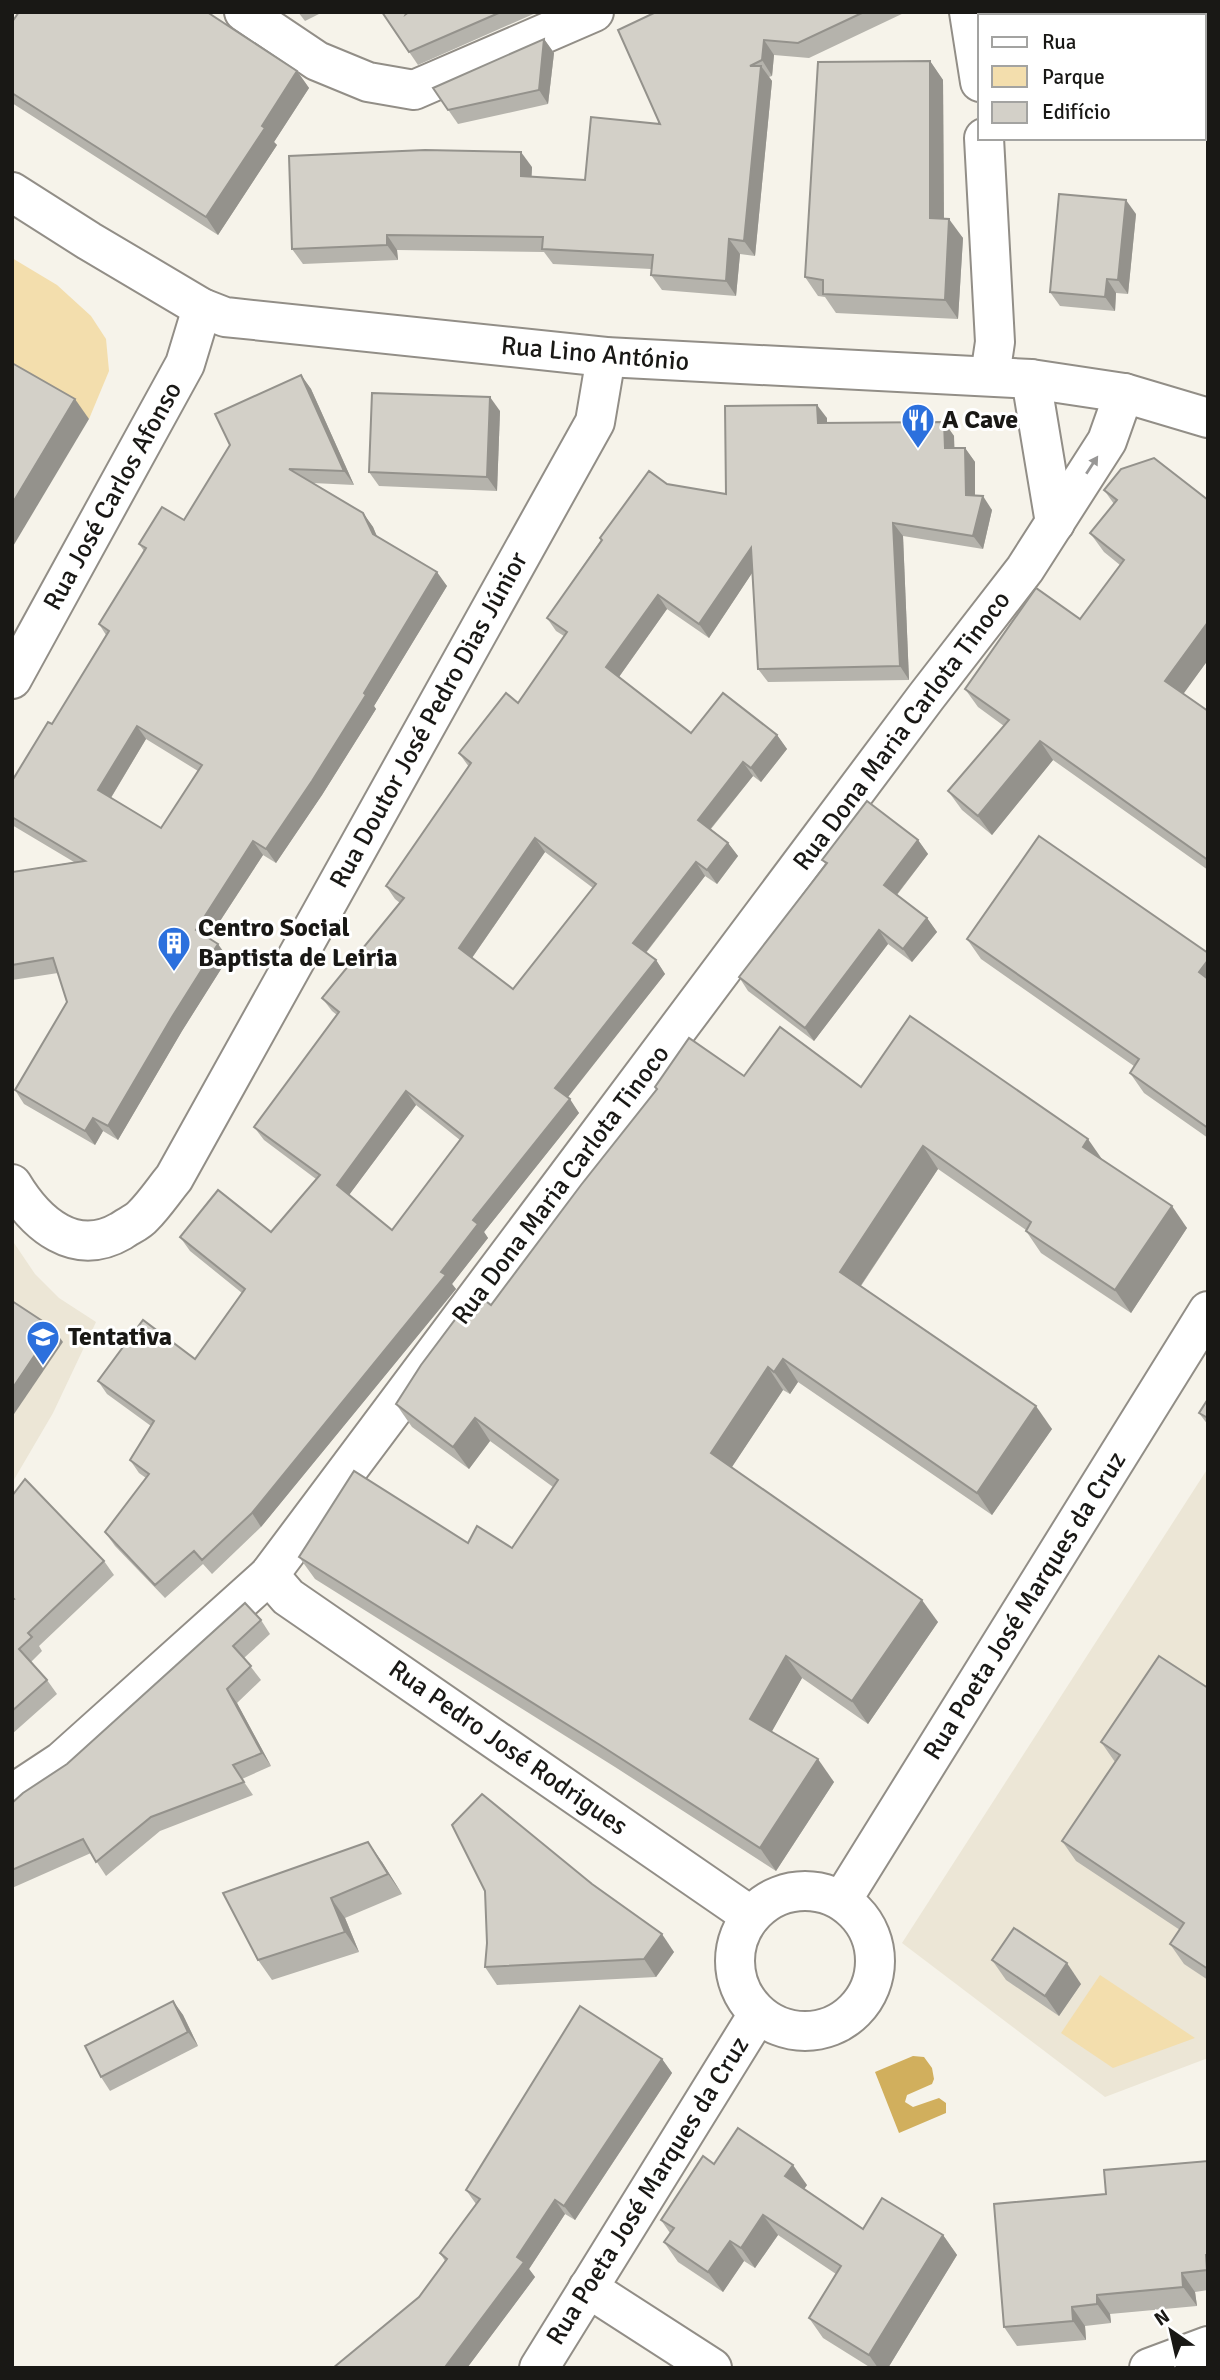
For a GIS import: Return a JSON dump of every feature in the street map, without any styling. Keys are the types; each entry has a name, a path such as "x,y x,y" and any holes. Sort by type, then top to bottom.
{"street":[{"path":"244,12 317,61 368,82 414,90 594,12"},
{"path":"970,12 978,68"},
{"path":"984,140 995,342 990,376"},
{"name":"Rua Lino António","path":"12,192 202,308 225,317 606,357 1031,379 1124,393 1208,418"},
{"name":"Rua José Carlos Afonso","path":"12,679 185,364 202,308"},
{"name":"Rua Doutor José Pedro Dias Júnior","path":"12,1184 40,1220 58,1234 80,1240 106,1240 142,1218 174,1178 595,422 606,357"},
{"path":"1031,379 1055,523"},
{"name":"Rua Dona Maria Carlota Tinoco","path":"12,1794 62,1761 270,1575 926,697 1025,569 1107,440 1124,393"},
{"name":"Rua Poeta José Marques da Cruz","path":"842,1900 1208,1311"},
{"name":"Rua Pedro José Rodrigues","path":"270,1575 288,1597 751,1916"},
{"path":"803,1890 824,1892 842,1900 860,1915 871,1936 876,1958 873,1982 862,2002 845,2019 824,2029 790,2029 778,2026 758,2014 744,1997 736,1977 735,1955 740,1934 751,1916 766,1902 783,1894 803,1890"},
{"name":"Rua Poeta José Marques da Cruz","path":"539,2368 758,2014"},
{"path":"588,2288 712,2368"},
{"path":"1149,2368 1208,2346"}],"shaded area":[{"name":"Tentativa","path":"12,1240 35,1274 59,1298 96,1322 53,1413 12,1483"},
{"path":"1208,1468 1208,2058 1105,2097 902,1943"},
{"path":"913,2056 924,2057 932,2068 934,2079 932,2084 907,2095 905,2102 913,2107 939,2098 946,2103 946,2113 899,2133 875,2072"}],"green space":[{"path":"12,258 57,285 91,316 106,339 109,371 89,419 12,375"},
{"path":"1100,1975 1195,2038 1113,2068 1061,2033"}],"building":[{"path":"19,12 207,12 297,71 262,126 265,128 206,217 12,93 12,22"},
{"path":"382,12 407,12 406,14 501,12 409,52"},
{"path":"656,12 864,12 798,43 764,40 762,60 750,66 761,66 744,241 729,239 726,281 651,275 653,255 542,249 543,237 387,235 387,245 292,249 289,156 425,150 521,152 521,176 585,180 591,117 660,124 618,30"},
{"path":"544,39 539,90 448,110 433,88"},
{"path":"930,61 930,218 949,219 945,300 823,294 823,280 805,277 818,62"},
{"path":"1059,194 1126,200 1118,280 1107,279 1105,297 1050,292"},
{"path":"12,363 75,399 12,504"},
{"path":"301,375 344,471 289,469 363,513 373,534 437,572 364,693 366,695 312,781 266,849 253,841 196,930 218,944 108,1126 93,1118 85,1131 15,1090 67,1002 53,958 12,965 12,872 85,861 12,817 12,781 48,722 52,724 109,631 99,624 146,548 139,544 162,507 184,520 230,445 215,414","holes":["137,726 202,765 161,828 98,790"]},
{"path":"372,393 490,397 487,477 369,472"},
{"path":"817,405 818,423 944,422 945,448 965,448 966,495 983,496 973,536 893,523 900,666 758,669 751,548 699,624 658,595 606,667 691,733 723,693 777,735 751,768 743,762 698,820 728,843 707,870 696,862 633,943 656,960 555,1088 570,1099 473,1220 478,1224 441,1272 446,1275 252,1513 202,1560 194,1551 155,1585 105,1532 149,1474 130,1460 154,1421 98,1381 143,1320 195,1359 245,1289 180,1237 218,1190 271,1232 320,1175 254,1127 339,1012 322,998 404,898 386,886 471,763 459,753 506,693 518,703 567,632 547,618 649,471 667,484 726,494 725,406","holes":["535,838 596,884 513,989 459,948","406,1091 463,1136 392,1230 337,1185"]},
{"path":"1154,458 1208,500 1208,622 1165,681 1208,711 1208,860 1040,741 978,816 948,791 1009,720 965,689 1036,588 1080,619 1124,560 1090,533 1117,500 1104,490 1121,469"},
{"path":"867,801 918,840 884,885 927,918 903,949 879,930 805,1028 739,977 827,863 822,860"},
{"path":"1039,836 1208,953 1208,960 1199,972 1208,979 1208,1128 1130,1073 1139,1059 967,939"},
{"path":"910,1016 1088,1139 1083,1147 1172,1206 1115,1290 1026,1231 1031,1222 923,1146 840,1272 1036,1406 977,1493 783,1359 774,1372 768,1367 711,1453 922,1600 852,1701 786,1656 750,1719 818,1759 760,1848 299,1557 354,1471 468,1543 477,1526 512,1548 558,1480 475,1418 453,1447 396,1404 421,1365 475,1293 491,1305 657,1089 655,1087 689,1038 744,1076 780,1027 861,1087"},
{"path":"12,1301 53,1328 12,1389"},
{"path":"1208,1399 1208,1418 1199,1413"},
{"path":"25,1479 104,1561 28,1633 32,1637 19,1649 47,1680 12,1711 12,1496"},
{"path":"245,1603 261,1620 233,1646 251,1666 227,1689 262,1753 233,1765 244,1782 151,1817 96,1862 83,1839 12,1870 12,1803 67,1764"},
{"path":"1159,1656 1208,1688 1208,1969 1170,1944 1184,1923 1062,1841 1120,1755 1101,1742"},
{"path":"482,1794 592,1884 662,1934 644,1959 485,1967 485,1891 452,1825"},
{"path":"368,1842 388,1874 331,1898 345,1932 258,1960 223,1893"},
{"path":"1014,1928 1067,1963 1045,1996 992,1960"},
{"path":"173,2001 188,2032 101,2077 85,2046"},
{"path":"580,2006 662,2059 564,2206 555,2200 517,2257 524,2262 446,2366 448,2368 333,2368 419,2297 447,2259 440,2253 480,2199 466,2190"},
{"path":"738,2128 793,2165 785,2176 863,2229 882,2198 943,2235 869,2355 809,2318 841,2266 763,2215 741,2248 730,2241 708,2272 664,2242 674,2228 661,2220 703,2156 714,2164"},
{"path":"1208,2161 1207,2270 1182,2273 1183,2287 1097,2295 1097,2304 1072,2307 1073,2321 1004,2327 994,2204 1106,2194 1104,2170"}],"place":[{"name":"A Cave","path":"918,450"},
{"name":"Centro Social Baptista de Leiria","path":"174,973"},
{"name":"Tentativa","path":"43,1367"}]}
